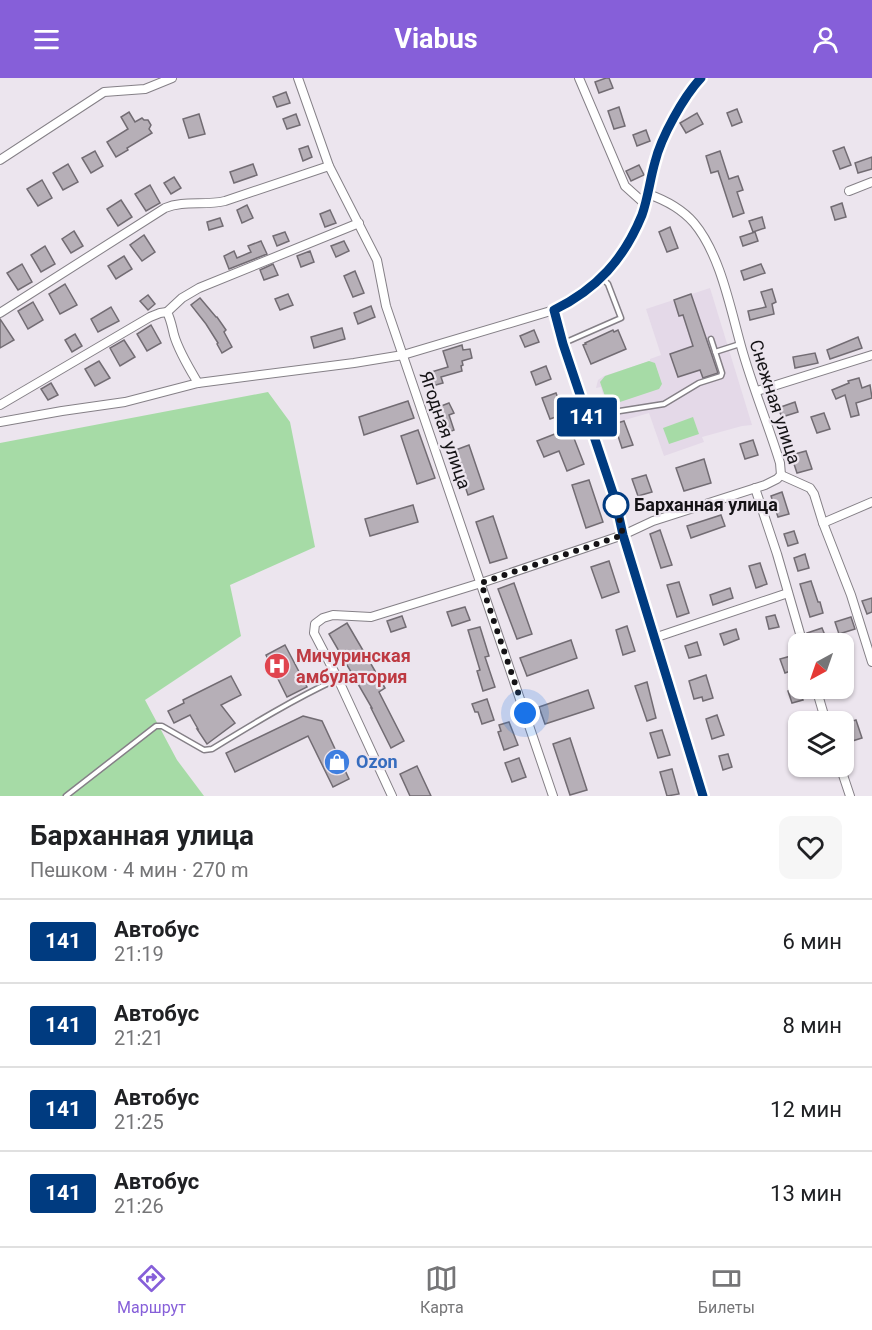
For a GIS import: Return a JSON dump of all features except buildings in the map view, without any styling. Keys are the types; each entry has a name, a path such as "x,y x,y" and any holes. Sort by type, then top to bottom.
{"street":[{"path":"0,160 104,92 145,89 172,78"},
{"name":"Ягодная улица","path":"298,78 329,166 378,260 386,306 553,796"},
{"path":"579,78 625,186 645,204"},
{"path":"0,423 125,402 198,383 403,355 554,310 574,301 602,278 629,242 643,213 655,160 662,141 690,89 701,78"},
{"path":"0,313 165,208 179,204 214,204 329,166"},
{"path":"849,191 872,182"},
{"name":"Снежная улица","path":"648,194 664,200 683,212 693,222 714,254 780,463 781,475 810,488 814,494 822,523 851,595 872,662"},
{"path":"0,405 150,317 167,312 182,298 199,288 359,223"},
{"path":"554,310 563,344 615,499 623,535 703,796"},
{"path":"167,312 181,354 198,383"},
{"path":"757,391 872,355"},
{"path":"392,796 314,633 315,624 322,618 333,615 371,617 481,583 773,482 781,475"},
{"path":"755,488 800,633"},
{"path":"822,523 872,502"},
{"path":"654,638 788,593"},
{"path":"844,777 850,796"}],"lane":[{"path":"563,344 621,318 608,284 602,278"},
{"path":"588,419 607,413 664,404 699,383 721,376 711,339"},
{"path":"716,352 741,344"},
{"path":"66,796 156,726 162,726 204,750 212,749 303,696 338,679"}],"shaded area":[{"path":"710,288 752,425 702,437 704,442 664,456 649,413 611,424 602,400 604,398 601,387 596,388 598,380 661,355 646,309"}],"green space":[{"path":"649,361 655,363 662,384 659,389 614,404 607,402 600,382 605,376"},
{"path":"268,392 290,422 315,547 230,585 241,636 145,700 177,760 204,796 0,796 0,443"},
{"path":"693,417 699,434 669,444 663,428"}],"bus line":[{"name":"141","path":"701,78 690,89 662,141 655,160 643,213 629,242 612,267 599,280 574,301 554,310 563,344 615,499 623,535 703,796"}],"place":[{"name":"Барханная улица","path":"616,505"},
{"name":"Мичуринская амбулатория","path":"277,666"},
{"name":"Ozon","path":"337,762"}],"route":[{"path":"525,713 481,583 623,535 615,499 616,505"}]}
